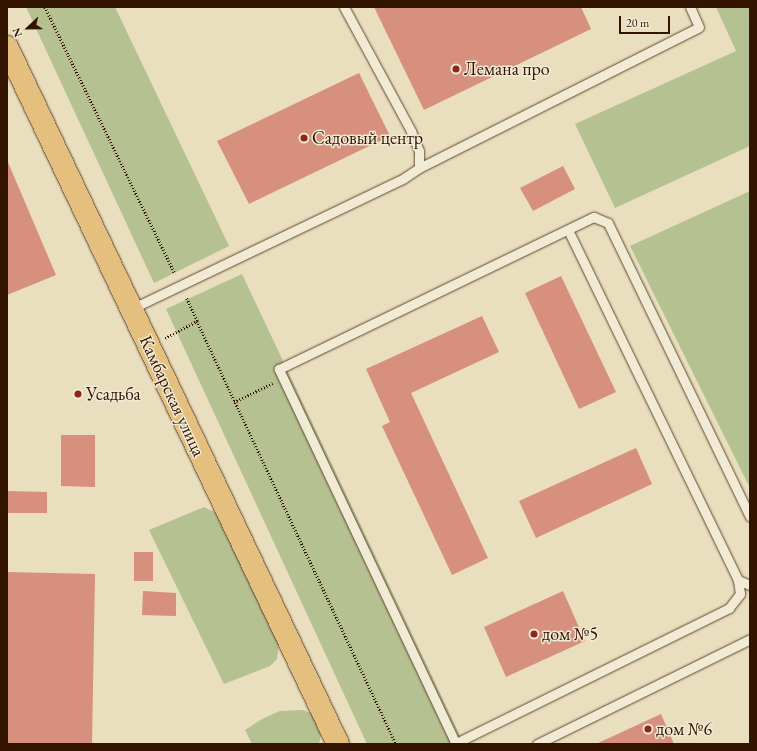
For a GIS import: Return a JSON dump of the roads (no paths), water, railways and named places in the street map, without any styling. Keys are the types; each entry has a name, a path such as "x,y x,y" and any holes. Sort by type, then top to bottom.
{"main road":[{"name":"Камбарская улица","path":"7,47 338,744"}],"lane":[{"path":"344,7 411,131 419,151 419,168"},
{"path":"131,309 404,178 419,168 699,27 690,7"},
{"path":"568,230 738,580 740,594 729,608 455,744 279,369 594,217 608,223 750,517"},
{"path":"738,580 750,585"},
{"path":"537,744 750,639"}],"place":[{"name":"Лемана про","path":"456,69"},
{"name":"Садовый центр","path":"304,138"},
{"name":"Усадьба","path":"78,394"},
{"name":"дом №5","path":"534,634"},
{"name":"дом №6","path":"648,729"}]}
